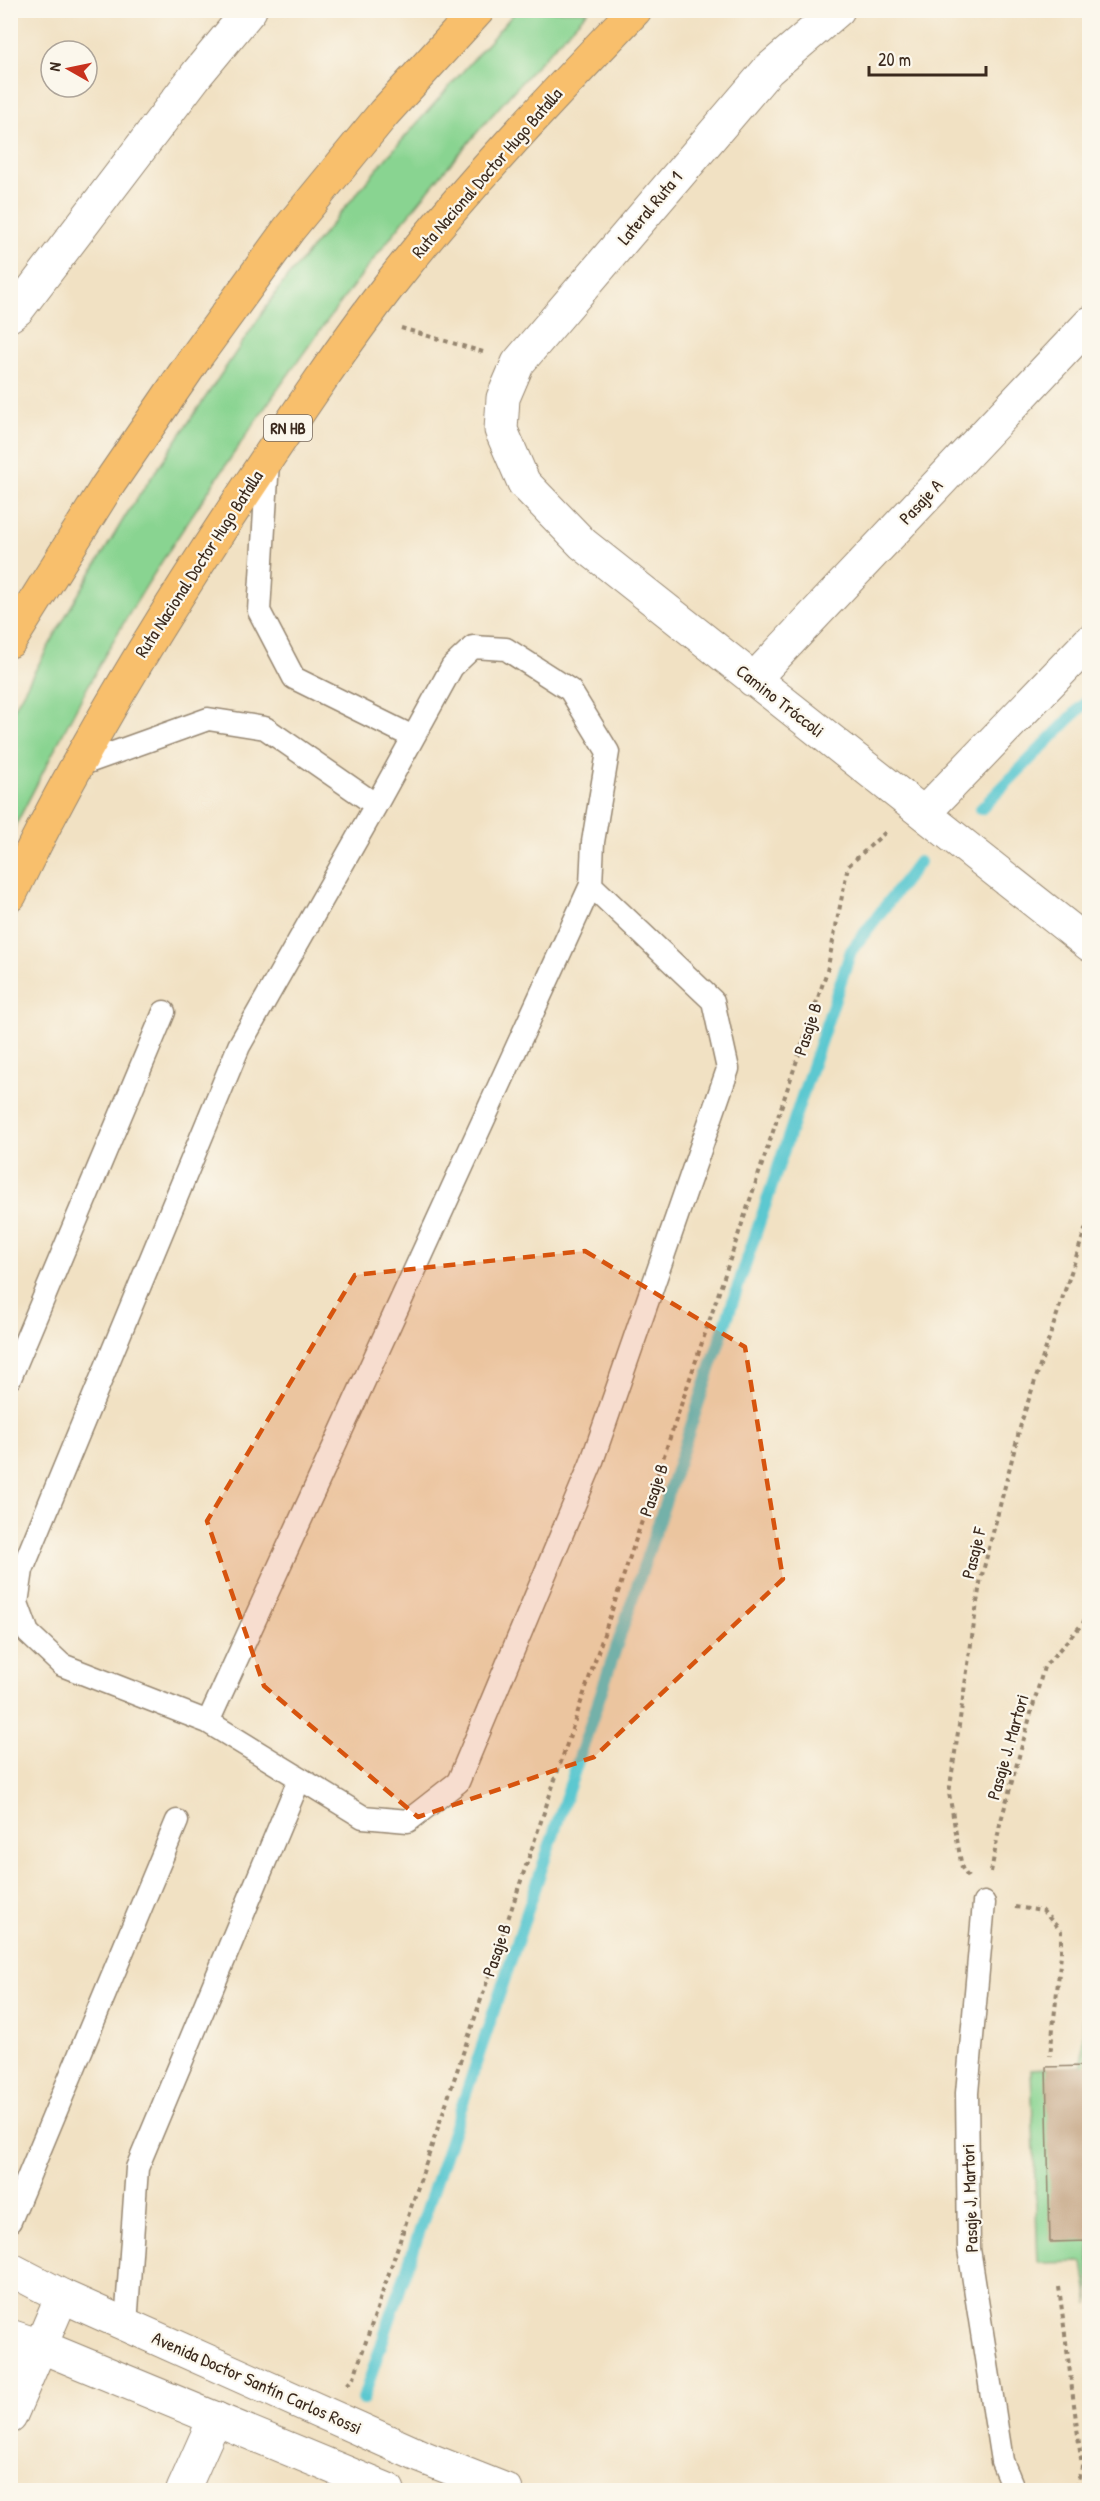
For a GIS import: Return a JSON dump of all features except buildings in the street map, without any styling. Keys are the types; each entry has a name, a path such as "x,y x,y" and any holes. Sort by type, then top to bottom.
{"highway":[{"path":"10,641 113,478 193,361 289,229 384,113 478,10"},
{"name":"Ruta Nacional Doctor Hugo Batalla","path":"10,895 42,829 142,652 268,457 366,318 392,283 464,197 570,78 635,10"}],"street":[{"path":"10,315 18,309 197,74 250,10"},
{"name":"Lateral Ruta 1","path":"501,430 503,398 519,363 768,70 838,10"},
{"name":"Pasaje A","path":"753,680 1089,323"},
{"name":"Camino Tróccoli","path":"501,430 524,483 583,544 1089,945"},
{"path":"924,813 1089,641"},
{"name":"Avenida Doctor Santín Carlos Rossi","path":"10,2269 62,2296 316,2410 506,2490"},
{"path":"10,2417 25,2341 62,2296"},
{"path":"25,2341 388,2490"},
{"path":"183,2490 215,2418"}],"lane":[{"path":"268,457 259,611 294,678 413,737"},
{"path":"208,1722 591,885 593,842 608,752 570,690 506,649 473,647 452,667 239,1046 22,1570 17,1603 28,1633 62,1665 208,1722 299,1780 363,1817 408,1821 458,1782 591,1464 728,1069 713,1001 591,885"},
{"path":"77,766 208,719 265,728 376,805"},
{"path":"10,1378 164,1012"},
{"path":"126,2325 137,2168 299,1780"},
{"path":"10,2221 177,1821"},
{"name":"Pasaje J, Martori","path":"984,1903 967,2093 969,2249 1002,2461 1014,2490"}],"path":[{"path":"366,318 444,339 519,363"},
{"name":"Pasaje B","path":"316,2410 332,2401 354,2377 827,971 848,866 887,830 924,813"},
{"name":"Pasaje F","path":"984,1903 962,1868 949,1793 978,1594 1022,1420 1089,1215"},
{"name":"Pasaje J. Martori","path":"984,1903 1000,1824 1044,1667 1089,1615"},
{"path":"984,1903 1042,1911 1061,1931 1061,1954 1050,2056"},
{"path":"1059,2287 1082,2467 1075,2490"}],"highlighted area":[{"path":"585,1251 745,1347 783,1579 594,1757 418,1817 264,1686 207,1521 355,1275"}],"green space":[{"path":"516,11 588,11 492,115 447,168 359,278 276,392 185,526 120,629 11,834 11,714 69,610 126,515 282,284 382,163"},
{"path":"1089,1940 1089,2304 1083,2262 1038,2263 1031,2069 1082,2066 1085,1963"}],"waterway":[{"path":"981,809 1090,698"},
{"path":"363,2399 851,951 919,862"}]}
